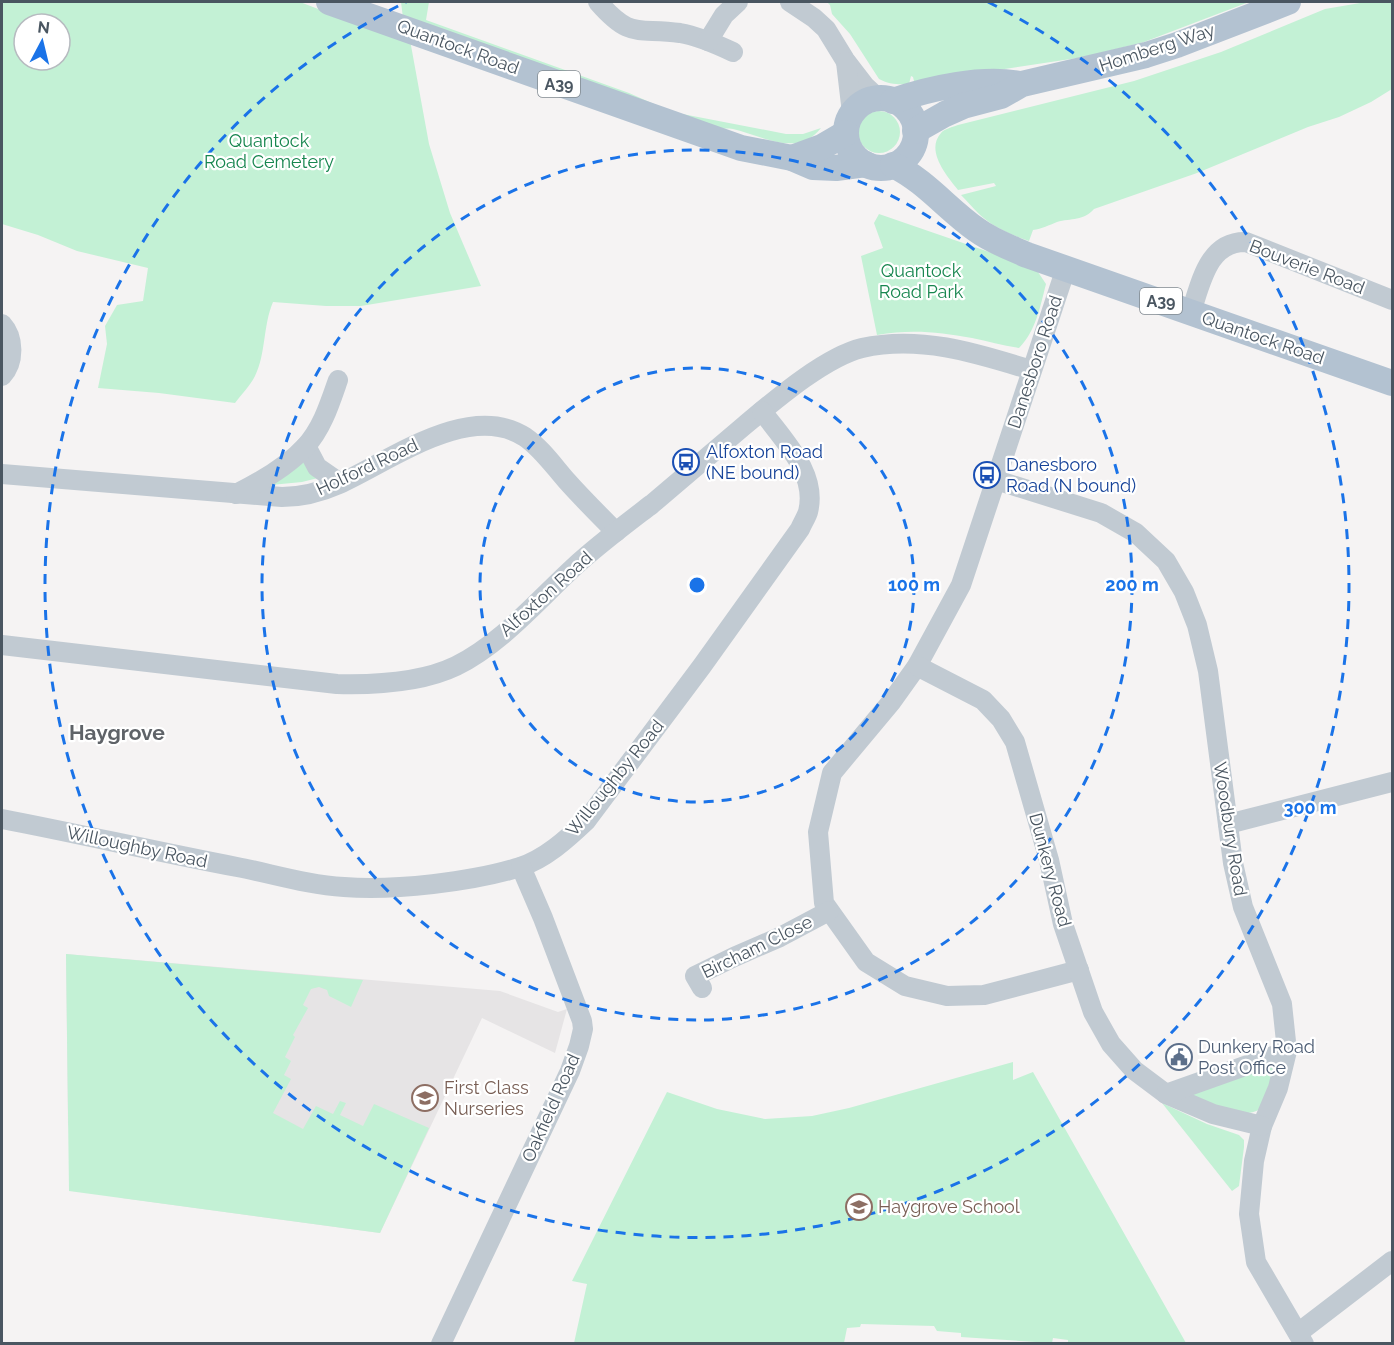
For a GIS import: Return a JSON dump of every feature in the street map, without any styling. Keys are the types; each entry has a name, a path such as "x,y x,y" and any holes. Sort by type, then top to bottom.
{"main road":[{"name":"Quantock Road","path":"329,2 741,148 792,158 820,168 866,164"},
{"name":"Homberg Way","path":"915,137 945,114 1001,96 1022,84 1146,55 1288,2"},
{"name":"Homberg Way","path":"886,100 986,81 1022,84"},
{"path":"792,158 822,147 849,123 862,103 886,100"},
{"name":"A39","path":"886,100 907,111 911,117 915,137"},
{"path":"849,123 848,146 853,154 866,164"},
{"name":"Quantock Road","path":"915,137 938,187 941,199"},
{"path":"893,165 909,155 915,137"},
{"name":"A39","path":"866,164 880,167 893,165"},
{"name":"Quantock Road","path":"893,165 907,172 972,227 994,241 1392,384"}],"street":[{"path":"598,2 612,17 631,29 643,32 680,33 708,41 733,52"},
{"path":"708,41 724,15 738,2"},
{"path":"790,2 826,29 845,60 865,86 886,100"},
{"path":"845,60 849,123"},
{"name":"Bouverie Road","path":"1191,312 1212,257 1226,246 1238,242 1246,242 1392,300"},
{"name":"Danesboro Road","path":"1066,268 961,585 917,666 892,701 832,773 818,832 824,903 866,962 905,986 947,996 984,995 1079,970"},
{"path":"2,324 9,335 12,347 11,357 2,376"},
{"name":"Alfoxton Road","path":"2,645 337,684 359,685 400,681 442,671 458,665 503,633 576,566 762,411 807,377 833,361 860,349 903,342 962,349 1031,370"},
{"path":"236,494 270,474 306,446 319,426 323,397 338,380"},
{"name":"Willoughby Road","path":"2,819 291,880 344,887 402,887 476,877 521,867 543,856 568,839 586,820 702,666 800,530 808,512 810,494 805,470 762,411"},
{"name":"Holford Road","path":"2,474 236,494 298,497 340,483 424,440 472,427 489,425 507,428 526,438 616,532"},
{"path":"306,446 317,467 340,483"},
{"name":"Woodbury Road","path":"996,480 1101,513 1136,533 1166,561 1184,591 1197,625 1208,671 1233,863 1244,907 1282,1004 1287,1051 1278,1088 1262,1126 1254,1161 1249,1214 1256,1262 1301,1338"},
{"name":"Dunkery Road","path":"917,666 983,700 1001,719 1015,742 1049,860 1063,924 1093,1012 1111,1044 1134,1070 1166,1094 1213,1114 1262,1126"},
{"path":"1227,824 1392,782"},
{"name":"Oakfield Road","path":"441,1344 560,1092 579,1046 583,1029 577,1006 521,867"},
{"name":"Bircham Close","path":"702,988 695,976 780,937 829,910"},
{"path":"1166,1094 1287,1051"},
{"path":"1301,1338 1392,1262"}],"shaded area":[{"path":"66,954 500,991 558,1012 567,1009 555,1053 482,1018 380,1233 122,1198 68,1125"}],"green space":[{"name":"Quantock Road Cemetery","path":"2,2 300,2 410,40 429,144 450,213 481,286 361,306 273,302 259,367 251,383 235,403 98,388 107,344 105,326 117,305 143,301 148,268 77,251 38,235 2,224"},
{"path":"401,2 429,2 426,20 629,93 672,112 786,134 803,134 821,128 812,137 791,143 768,140 733,129 709,129 403,18"},
{"path":"827,2 1249,2 1144,42 1084,57 917,82 911,76 909,84 901,84 879,79 850,34 832,14"},
{"path":"1366,2 1392,2 1392,89 1339,117 1308,127 1197,173 1094,209 1082,217 1033,230 1029,241 989,222 961,195 996,186 994,183 958,190 936,155 937,140 942,132 951,127 1134,81 1221,52 1325,9"},
{"path":"879,111 894,117 900,132 894,147 879,153 864,147 858,132 864,117"},
{"name":"Quantock Road Park","path":"879,214 1024,264 1038,272 1046,284 1030,334 1019,348 936,333 902,332 877,335 861,256 883,248 874,223"},
{"path":"301,454 322,477 302,482 271,485"},
{"path":"66,954 363,980 351,1007 329,996 327,990 319,987 311,989 303,1005 308,1008 293,1035 295,1037 285,1057 291,1061 284,1075 291,1079 273,1113 303,1129 316,1106 333,1114 340,1101 346,1103 340,1115 363,1126 374,1104 429,1128 380,1233 69,1191"},
{"name":"Haygrove School","path":"1013,1062 1013,1080 1033,1072 1186,1343 1068,1344 1068,1340 1053,1338 1052,1343 961,1337 961,1333 937,1331 934,1326 861,1324 860,1327 847,1328 844,1343 574,1343 587,1284 572,1281 667,1092 717,1109 765,1119 812,1116 849,1108"},
{"path":"1268,1063 1276,1066 1260,1109 1244,1113 1235,1112 1192,1098 1193,1092"},
{"path":"1162,1103 1207,1124 1239,1135 1244,1140 1239,1186 1232,1191"}],"place":[{"name":"Alfoxton Road (NE bound)","path":"686,462"},
{"name":"Danesboro Road (N bound)","path":"987,475"},
{"name":"Dunkery Road Post Office","path":"1179,1057"},
{"name":"First Class Nurseries","path":"425,1098"},
{"name":"Haygrove School","path":"859,1207"}],"district":[{"name":"Haygrove","path":"117,733"}]}
